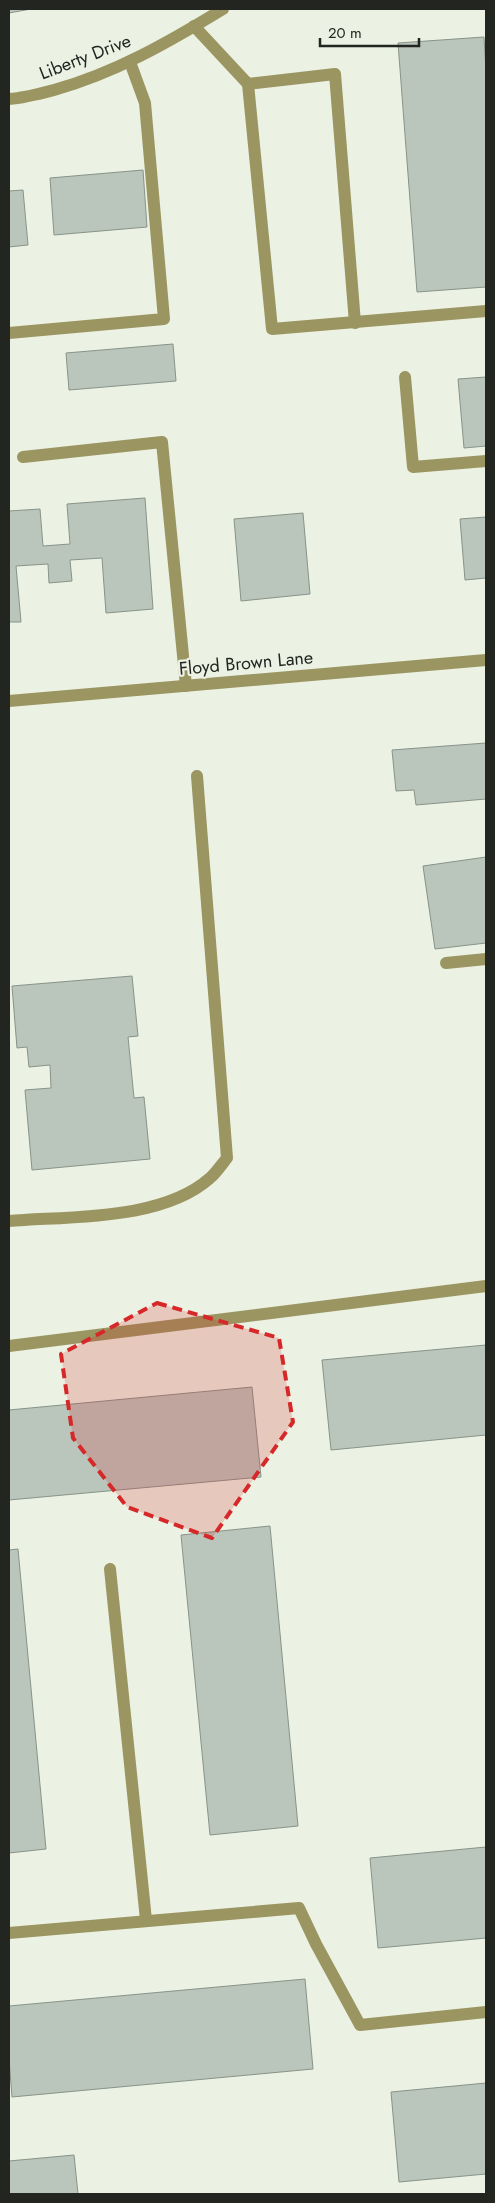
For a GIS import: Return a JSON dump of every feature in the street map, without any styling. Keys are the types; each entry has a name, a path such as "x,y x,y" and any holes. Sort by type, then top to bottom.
{"street":[{"name":"Liberty Drive","path":"9,100 80,82 130,62 223,9"},
{"path":"194,26 248,84 272,328 355,323 486,311"},
{"path":"9,334 164,319 145,103 130,62"},
{"path":"248,84 335,74 355,323"},
{"path":"405,377 413,466 486,461"},
{"path":"23,457 162,442 186,686"},
{"name":"Floyd Brown Lane","path":"9,701 486,660"},
{"path":"9,1221 145,1210 185,1194 210,1179 227,1158 197,776"},
{"path":"446,963 486,959"},
{"path":"9,1346 486,1286"},
{"path":"110,1570 146,1920"},
{"path":"9,1933 299,1908 316,1944 360,2025 486,2012"}],"highlighted area":[{"path":"157,1303 279,1338 293,1422 212,1538 127,1507 73,1438 61,1354"}],"building":[{"path":"9,9 31,9 9,13"},
{"path":"484,37 486,72 486,287 417,292 398,43"},
{"path":"143,170 147,227 54,235 50,178"},
{"path":"23,190 28,245 9,247 9,191"},
{"path":"173,344 176,381 69,390 66,353"},
{"path":"486,377 486,446 464,448 458,379"},
{"path":"145,498 153,609 106,613 102,558 70,560 72,581 49,583 48,564 16,566 21,622 9,622 9,511 40,509 43,546 70,544 67,504"},
{"path":"303,513 310,594 241,601 234,519"},
{"path":"486,517 486,578 465,580 460,519"},
{"path":"486,743 486,799 416,805 414,790 396,791 392,750"},
{"path":"486,857 486,943 435,949 423,866"},
{"path":"132,976 138,1036 128,1037 134,1098 144,1097 150,1159 32,1170 25,1090 51,1088 50,1065 29,1067 27,1047 17,1048 12,986"},
{"path":"486,1345 486,1435 331,1450 322,1360"},
{"path":"252,1387 261,1477 9,1500 9,1410"},
{"path":"270,1526 298,1826 210,1835 181,1535"},
{"path":"18,1549 46,1849 9,1853 9,1550"},
{"path":"486,1847 486,1938 378,1948 370,1858"},
{"path":"305,1979 313,2069 12,2097 9,2059 9,2006"},
{"path":"486,2083 486,2174 399,2182 391,2092"},
{"path":"74,2155 78,2194 9,2194 9,2161"}]}
